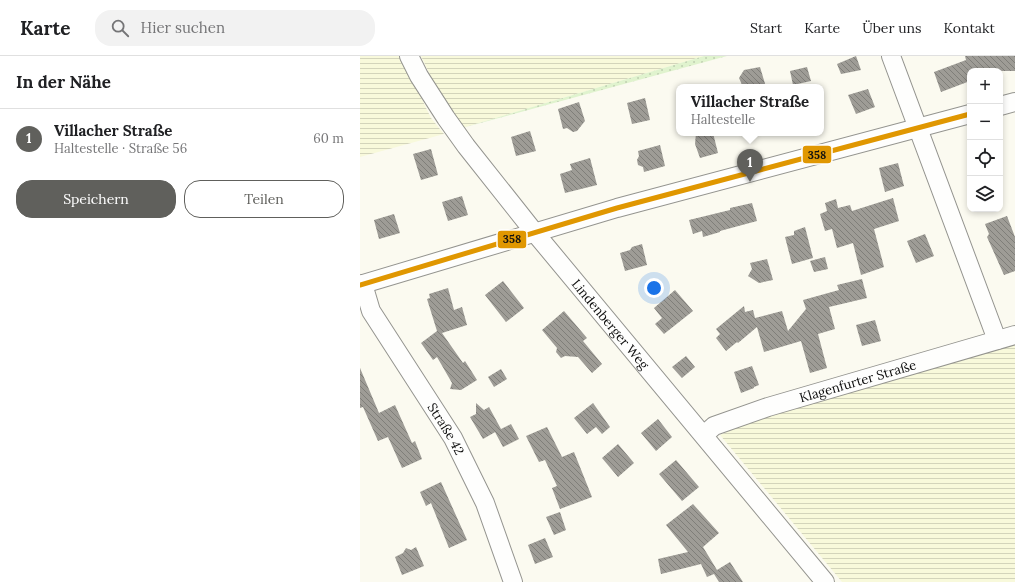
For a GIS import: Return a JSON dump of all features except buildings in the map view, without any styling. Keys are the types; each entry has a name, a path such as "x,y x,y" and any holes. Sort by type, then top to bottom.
{"street":[{"name":"Lindenberger Weg","path":"409,56 419,76 466,146 535,233 825,582"},
{"path":"891,56 997,340"},
{"path":"1003,105 1015,102"},
{"path":"362,285 617,208 967,115"},
{"name":"Straße 42","path":"362,285 371,311 453,438 485,503 513,582"},
{"name":"Klagenfurter Straße","path":"704,435 714,426 768,407 1015,335"}],"green space":[{"path":"360,56 401,56 431,118 444,134 360,157"},
{"path":"421,56 704,56 462,128 447,110"},
{"path":"704,56 727,56 462,128"},
{"path":"1015,342 1015,582 842,582 720,435 761,417"}],"transit line":[{"name":"358","path":"360,285 617,208 967,115"}],"place":[{"name":"Villacher Straße","path":"750,182"}]}
